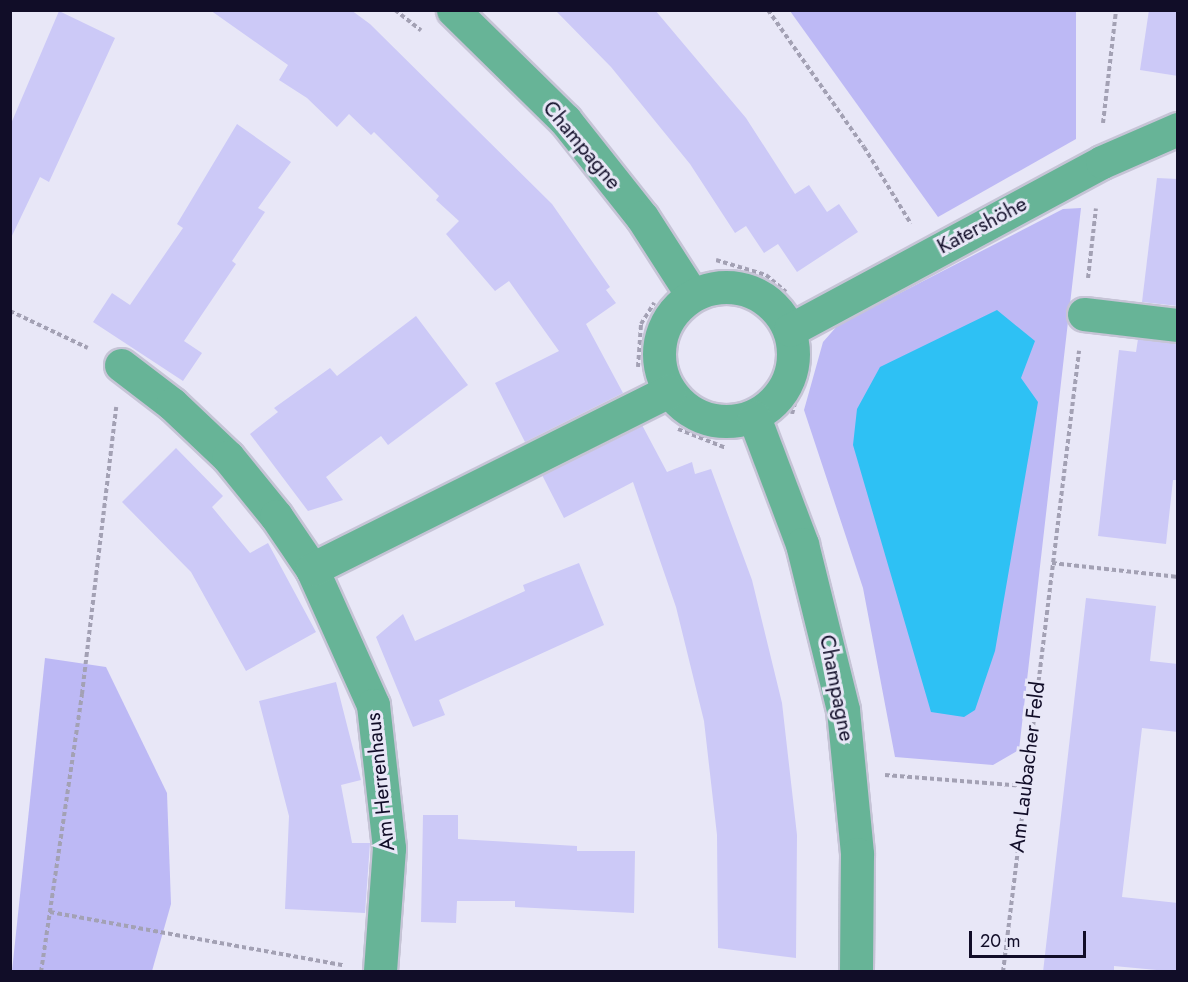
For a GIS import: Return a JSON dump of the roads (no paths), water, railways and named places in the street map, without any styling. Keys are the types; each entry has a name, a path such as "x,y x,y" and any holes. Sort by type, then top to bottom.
{"street":[{"name":"Champagne","path":"453,10 565,120 642,217 692,295"},
{"name":"Katershöhe","path":"799,326 928,253 1102,162 1178,129"},
{"path":"713,287 740,287 769,301 799,326 792,371 774,403 754,417 727,423 696,415 660,397 662,377 659,342 676,308 692,295 713,287"},
{"path":"1084,314 1178,325"},
{"name":"Am Herrenhaus","path":"122,365 172,404 228,457 312,569 373,705 389,848 381,970"},
{"path":"312,569 566,440 660,397"},
{"name":"Champagne","path":"754,417 802,544 827,630 853,774 856,972"}],"water":[{"path":"997,310 1035,341 1021,378 1038,402 995,651 975,710 964,717 931,712 853,445 857,409 880,367"}]}
